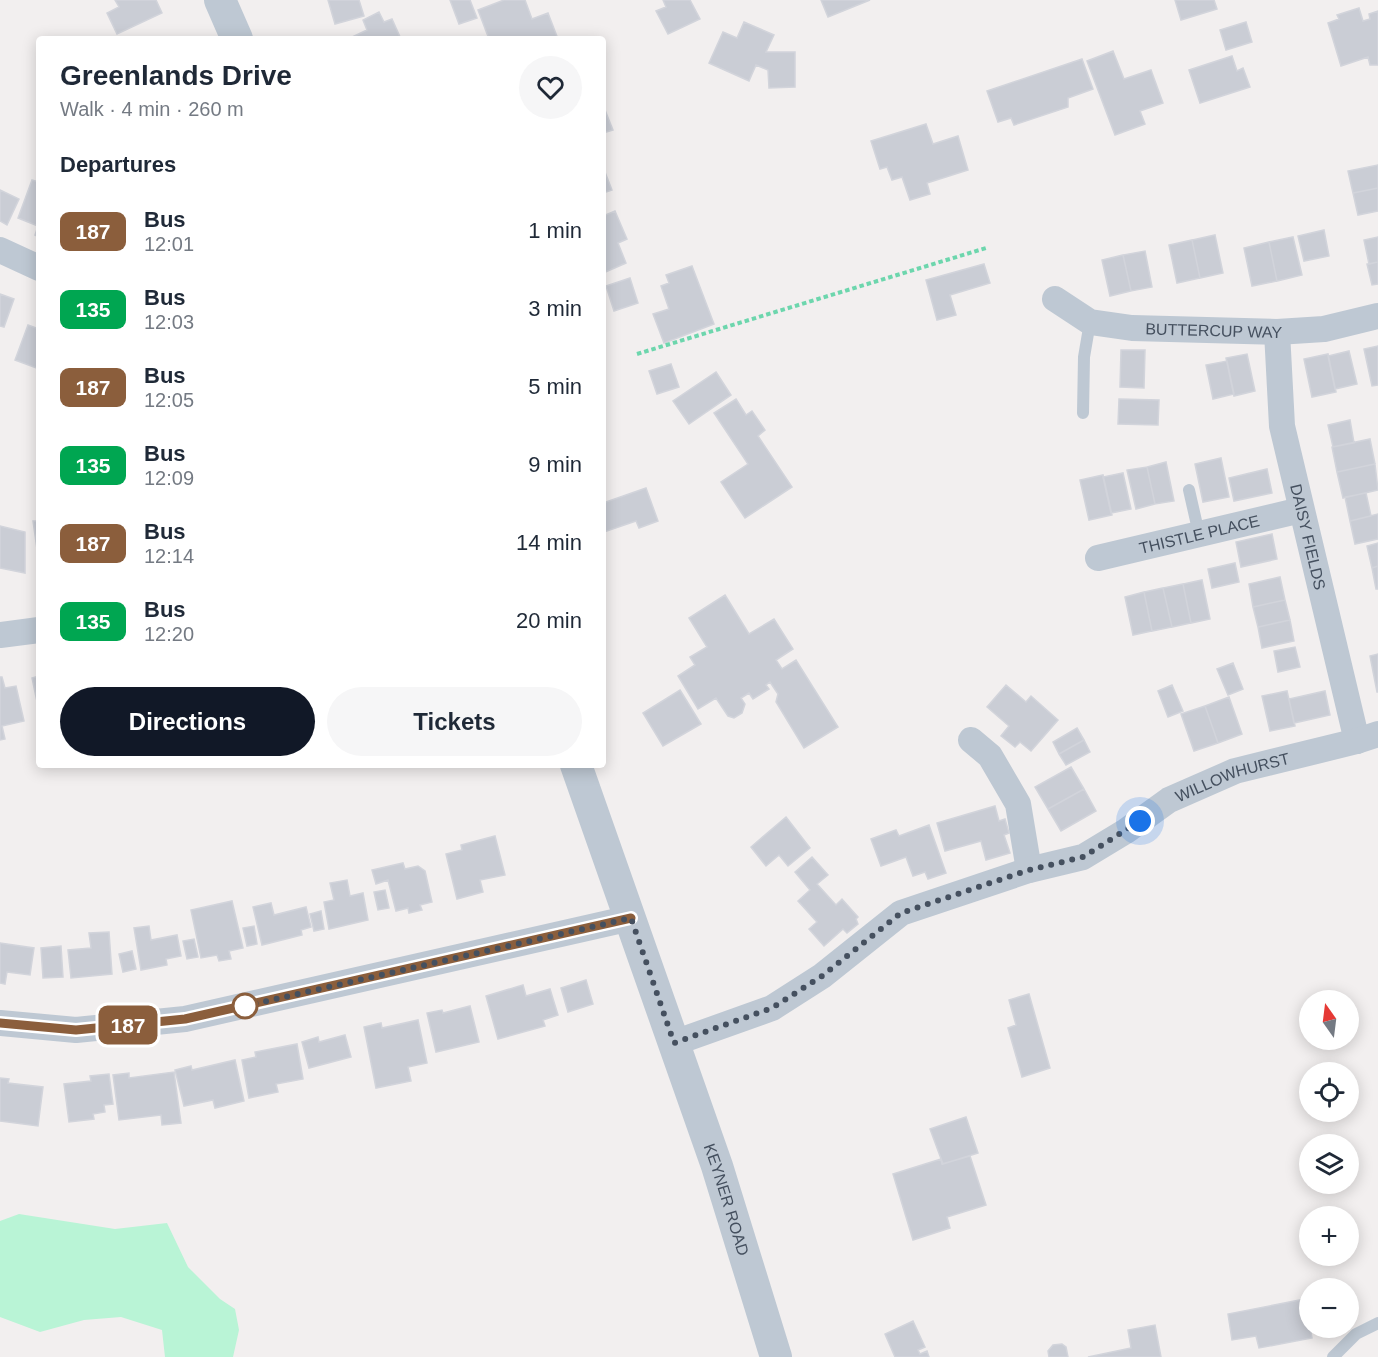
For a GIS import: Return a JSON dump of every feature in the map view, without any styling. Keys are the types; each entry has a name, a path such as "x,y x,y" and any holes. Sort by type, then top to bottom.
{"street":[{"path":"220,0 236,36"},
{"path":"0,250 36,267"},
{"name":"BUTTERCUP WAY","path":"1055,299 1090,322 1132,328 1277,332 1324,328 1378,316"},
{"name":"DAISY FIELDS","path":"1277,332 1282,426 1301,510 1367,737"},
{"name":"THISTLE PLACE","path":"1098,558 1301,510"},
{"path":"0,635 36,630"},
{"name":"WILLOWHURST","path":"674,1043 772,1008 822,976 901,913 1029,870 1083,857 1126,831 1169,800 1235,771 1367,737"},
{"path":"971,740 990,756 1018,804 1029,870"},
{"name":"KEYNER ROAD","path":"577,768 717,1167 776,1357"},
{"path":"0,1023 76,1030 185,1019 631,918"}],"lane":[{"path":"1083,413 1084,357 1090,322"},
{"path":"1189,490 1199,534"},
{"path":"1333,1357 1356,1334 1378,1323"}],"path":[{"path":"637,354 986,248"}],"green space":[{"path":"19,1214 115,1229 167,1223 188,1267 220,1299 235,1309 239,1330 233,1357 165,1357 162,1330 121,1317 84,1320 40,1332 0,1317 0,1221"}],"building":[{"path":"115,0 156,0 162,13 117,34 107,13 119,7"},
{"path":"328,0 359,0 364,16 335,24"},
{"path":"450,0 470,0 477,18 459,24"},
{"path":"504,0 525,0 532,19 548,13 557,36 488,36 478,10"},
{"path":"663,0 690,0 700,19 668,34 656,11 666,7"},
{"path":"821,0 870,0 828,17"},
{"path":"1175,0 1214,0 1217,9 1181,20"},
{"path":"1359,8 1363,21 1370,19 1369,14 1378,11 1378,65 1370,65 1368,57 1341,66 1328,23 1339,19 1337,15"},
{"path":"379,12 384,22 392,19 400,36 354,36 367,30 363,20"},
{"path":"744,22 774,35 766,52 795,52 795,87 769,88 768,70 756,65 749,81 709,63 723,32 737,38"},
{"path":"1246,22 1252,42 1226,50 1220,30"},
{"path":"1113,51 1124,79 1151,70 1163,103 1140,111 1145,124 1115,135 1087,61"},
{"path":"1232,56 1237,71 1243,68 1250,87 1200,103 1189,70"},
{"path":"1082,59 1093,89 1068,98 1068,107 1014,125 1011,118 998,122 987,91"},
{"path":"606,112 613,130 606,132"},
{"path":"926,124 933,144 958,136 968,170 927,183 930,194 910,200 902,177 892,180 887,167 880,169 871,141"},
{"path":"1378,165 1378,188 1353,193 1348,171"},
{"path":"606,175 612,190 606,192"},
{"path":"32,180 36,181 36,225 18,218"},
{"path":"1378,188 1378,211 1358,215 1353,193"},
{"path":"0,190 19,199 7,225 0,221"},
{"path":"615,211 627,239 618,243 626,263 606,272 606,215"},
{"path":"1324,230 1329,256 1304,261 1298,236"},
{"path":"1215,235 1223,273 1200,278 1192,240"},
{"path":"1293,237 1302,275 1277,281 1269,242"},
{"path":"1378,237 1378,262 1369,264 1364,240"},
{"path":"1192,240 1200,278 1177,283 1169,245"},
{"path":"1269,242 1277,281 1252,286 1244,248"},
{"path":"1145,251 1152,287 1131,291 1123,255"},
{"path":"1123,255 1131,291 1110,296 1102,260"},
{"path":"1378,262 1378,284 1372,285 1367,264"},
{"path":"984,264 990,283 950,295 956,315 937,320 926,280"},
{"path":"692,266 714,324 664,343 653,314 669,309 661,286 669,283 666,275"},
{"path":"630,278 638,303 614,311 606,286"},
{"path":"0,294 14,299 4,327 0,326"},
{"path":"28,325 36,328 36,368 15,360"},
{"path":"1378,346 1378,385 1372,386 1364,349"},
{"path":"1121,350 1145,350 1144,388 1120,387"},
{"path":"1349,351 1357,384 1335,389 1328,356"},
{"path":"1247,354 1255,391 1234,396 1226,358"},
{"path":"1328,354 1336,392 1312,397 1304,359"},
{"path":"1227,361 1234,394 1213,399 1206,365"},
{"path":"671,364 679,387 657,394 649,371"},
{"path":"716,372 731,395 689,424 673,401"},
{"path":"736,399 746,415 752,411 765,430 758,436 792,487 745,518 721,482 748,464 714,413"},
{"path":"1119,399 1159,400 1158,425 1118,424"},
{"path":"1350,420 1354,443 1333,447 1328,425"},
{"path":"1370,439 1375,464 1337,472 1332,447"},
{"path":"1221,458 1229,497 1203,502 1195,464"},
{"path":"1166,462 1174,501 1155,504 1147,467"},
{"path":"1375,464 1378,490 1343,498 1337,472"},
{"path":"1147,467 1155,504 1136,509 1127,470"},
{"path":"1267,469 1272,493 1234,501 1229,478"},
{"path":"1123,473 1131,509 1111,513 1103,477"},
{"path":"1103,475 1112,515 1089,520 1080,480"},
{"path":"646,488 658,521 639,528 636,521 606,531 606,502"},
{"path":"1366,493 1371,516 1350,521 1345,497"},
{"path":"1378,514 1378,539 1355,544 1350,521"},
{"path":"33,521 36,521 36,542"},
{"path":"0,526 25,532 25,573 0,568"},
{"path":"1272,534 1277,559 1241,567 1236,542"},
{"path":"1378,543 1378,566 1372,568 1367,546"},
{"path":"1235,563 1239,582 1212,588 1208,569"},
{"path":"1378,566 1378,589 1376,589 1372,568"},
{"path":"1280,577 1285,600 1253,607 1249,584"},
{"path":"1202,580 1210,619 1191,623 1183,584"},
{"path":"1183,584 1191,623 1172,627 1163,588"},
{"path":"1163,588 1172,627 1152,631 1144,592"},
{"path":"1144,592 1152,631 1133,635 1125,597"},
{"path":"725,595 749,634 774,619 793,649 776,660 782,669 796,660 838,727 804,748 776,702 778,694 770,682 766,685 769,689 753,699 749,693 741,698 745,704 742,713 734,718 728,716 716,698 698,709 678,676 695,665 690,657 707,647 689,618"},
{"path":"1285,600 1290,620 1258,627 1253,607"},
{"path":"1290,620 1294,641 1262,648 1258,627"},
{"path":"1295,647 1300,667 1278,672 1274,651"},
{"path":"1378,654 1378,692 1377,692 1370,656"},
{"path":"1233,663 1243,689 1228,695 1217,669"},
{"path":"0,677 2,677 5,688 16,686 24,721 2,726 5,739 0,740"},
{"path":"36,677 36,697 32,678"},
{"path":"1006,685 1026,702 1031,696 1058,720 1031,751 1020,742 1015,747 1001,736 1009,726 987,707"},
{"path":"1172,685 1183,711 1168,717 1158,691"},
{"path":"680,690 701,724 663,746 643,713"},
{"path":"1287,691 1295,726 1270,731 1262,696"},
{"path":"1325,691 1330,715 1294,723 1289,699"},
{"path":"1229,697 1242,734 1218,743 1205,706"},
{"path":"1205,706 1218,743 1194,751 1181,714"},
{"path":"1077,728 1084,740 1059,754 1053,742"},
{"path":"1084,740 1090,752 1066,765 1059,754"},
{"path":"1071,767 1084,789 1048,809 1035,787"},
{"path":"1084,789 1096,811 1061,831 1048,809"},
{"path":"995,806 999,821 1005,819 1009,833 1004,835 1010,853 986,860 981,841 945,851 937,823"},
{"path":"786,817 810,848 788,866 779,855 766,866 751,847"},
{"path":"929,825 946,873 928,879 925,872 913,876 906,857 881,866 871,839 896,830 899,836"},
{"path":"495,836 505,875 480,880 483,892 457,899 446,854 462,850 461,845"},
{"path":"812,857 828,875 817,884 836,905 842,899 858,917 856,919 858,924 847,933 843,929 824,946 809,929 817,922 798,901 810,890 795,872"},
{"path":"403,863 405,869 418,866 425,871 432,902 420,905 422,910 409,913 408,908 396,911 388,880 376,884 372,870"},
{"path":"347,880 350,896 363,893 368,920 329,929 324,902 334,900 330,883"},
{"path":"385,890 389,908 378,910 374,892"},
{"path":"232,901 243,948 229,951 231,959 219,961 217,955 201,958 191,910"},
{"path":"271,903 274,915 306,907 311,927 301,930 302,935 262,945 253,907"},
{"path":"321,911 324,929 314,931 310,914"},
{"path":"149,926 151,940 177,935 181,956 166,959 167,965 141,970 134,928"},
{"path":"254,926 257,944 247,946 243,928"},
{"path":"109,932 112,974 71,978 68,950 91,948 89,933"},
{"path":"194,939 198,957 187,959 183,941"},
{"path":"0,943 34,948 30,975 7,972 5,984 0,983"},
{"path":"61,946 63,977 43,978 41,948"},
{"path":"132,951 136,969 123,972 119,954"},
{"path":"586,980 593,1004 568,1012 561,988"},
{"path":"523,985 526,996 550,989 558,1015 543,1020 545,1026 498,1039 486,996"},
{"path":"1029,994 1050,1068 1022,1077 1008,1028 1016,1025 1009,1000"},
{"path":"470,1006 479,1042 436,1052 427,1013 442,1010 443,1013"},
{"path":"418,1020 427,1063 408,1067 411,1081 376,1088 364,1027 381,1023 382,1028"},
{"path":"345,1035 351,1057 309,1068 302,1042 318,1037 319,1042"},
{"path":"297,1044 303,1079 276,1084 278,1092 249,1098 242,1060 256,1057 255,1052"},
{"path":"235,1060 244,1101 215,1108 213,1100 184,1106 175,1070 191,1066 192,1070"},
{"path":"174,1072 181,1123 162,1125 161,1115 119,1120 113,1075 129,1073 129,1078"},
{"path":"109,1074 113,1104 104,1105 105,1112 93,1114 94,1119 69,1122 64,1084 91,1081 90,1076"},
{"path":"0,1078 9,1079 8,1083 43,1087 38,1126 0,1121"},
{"path":"966,1117 978,1153 943,1164 930,1129"},
{"path":"970,1156 986,1205 947,1217 950,1228 913,1240 893,1174 941,1159 942,1164"},
{"path":"1299,1300 1299,1338 1312,1338 1259,1348 1256,1336 1232,1340 1228,1314"},
{"path":"913,1321 925,1347 918,1350 920,1354 927,1351 929,1357 895,1357 885,1334"},
{"path":"1155,1325 1161,1357 1088,1357 1131,1348 1128,1330"},
{"path":"1062,1344 1066,1347 1068,1357 1049,1357 1048,1351 1053,1345"}],"bus line":[{"name":"187","path":"0,1023 76,1030 185,1019 631,918"}],"route":[{"path":"245,1006 631,918 674,1043 772,1008 822,976 901,913 1029,870 1083,857 1140,821"}]}
